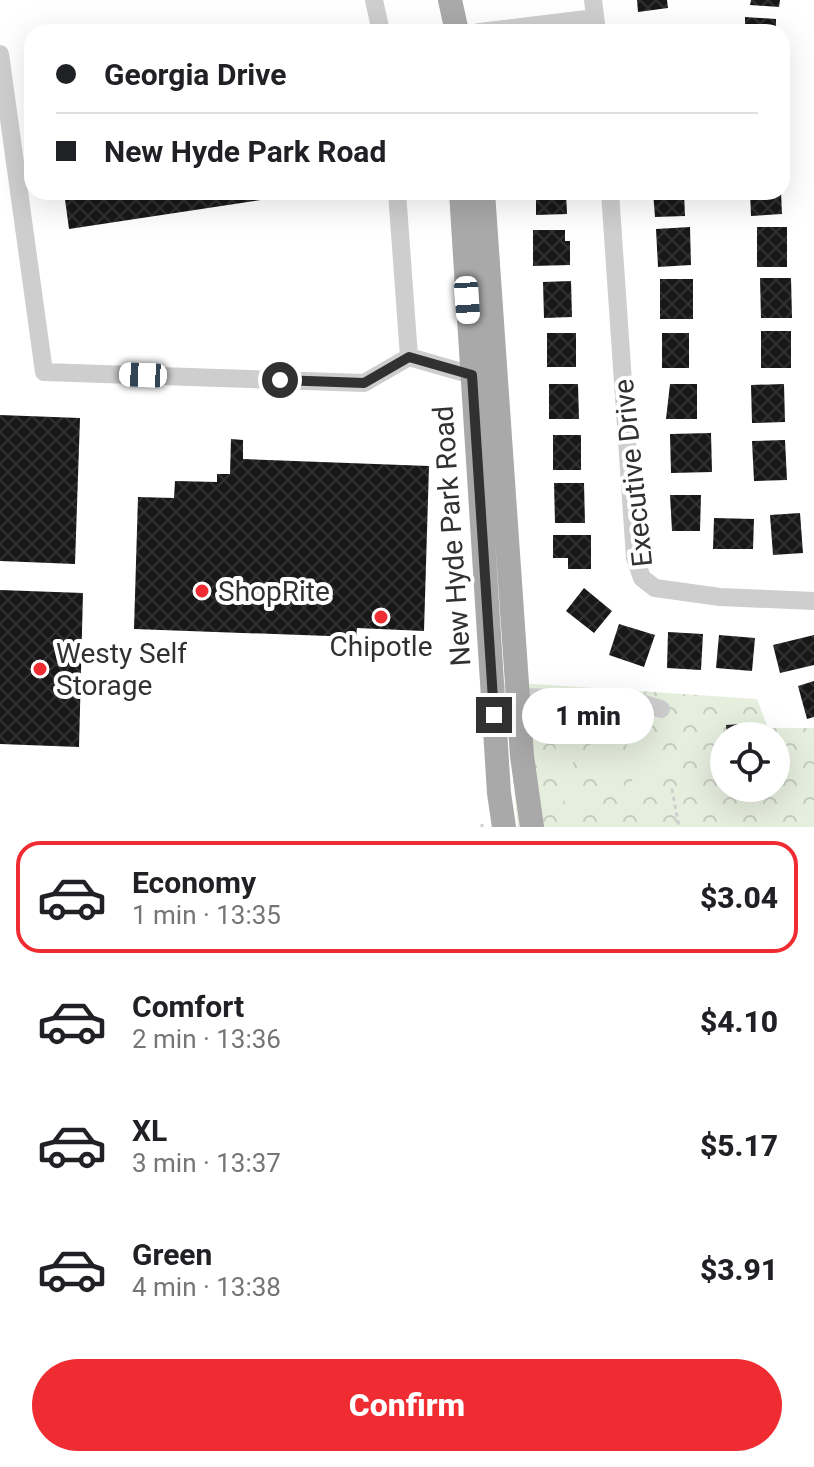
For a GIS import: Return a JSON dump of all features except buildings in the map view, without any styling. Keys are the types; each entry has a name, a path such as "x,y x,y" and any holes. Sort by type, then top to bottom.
{"main road":[{"path":"450,0 455,24"},
{"name":"New Hyde Park Road","path":"461,200 499,793 489,826"},
{"name":"New Hyde Park Road","path":"484,200 518,697 532,827"}],"street":[{"path":"374,0 379,24"},
{"path":"541,24 595,17"},
{"path":"1,66 44,372 364,383 409,357 472,375"},
{"path":"398,200 409,357"},
{"name":"Executive Drive","path":"611,200 635,558 642,578 655,588 720,597 814,601"},
{"path":"518,697 632,700 661,709"}],"path":[{"path":"672,789 679,827"}],"green space":[{"path":"503,682 757,699 766,722 710,722 710,802 790,802 790,728 814,728 814,827 518,827"},
{"path":"651,731 660,787 634,792 625,735"},
{"path":"569,736 574,768 559,770 554,738"},
{"path":"616,737 625,793 599,797 590,741"},
{"path":"575,776 580,808 566,810 561,779"}],"place":[{"name":"ShopRite","path":"202,591"},
{"name":"Chipotle","path":"381,617"},
{"name":"Westy Self Storage","path":"40,669"}],"route":[{"path":"280,380 364,383 409,357 472,375 494,715"}]}
